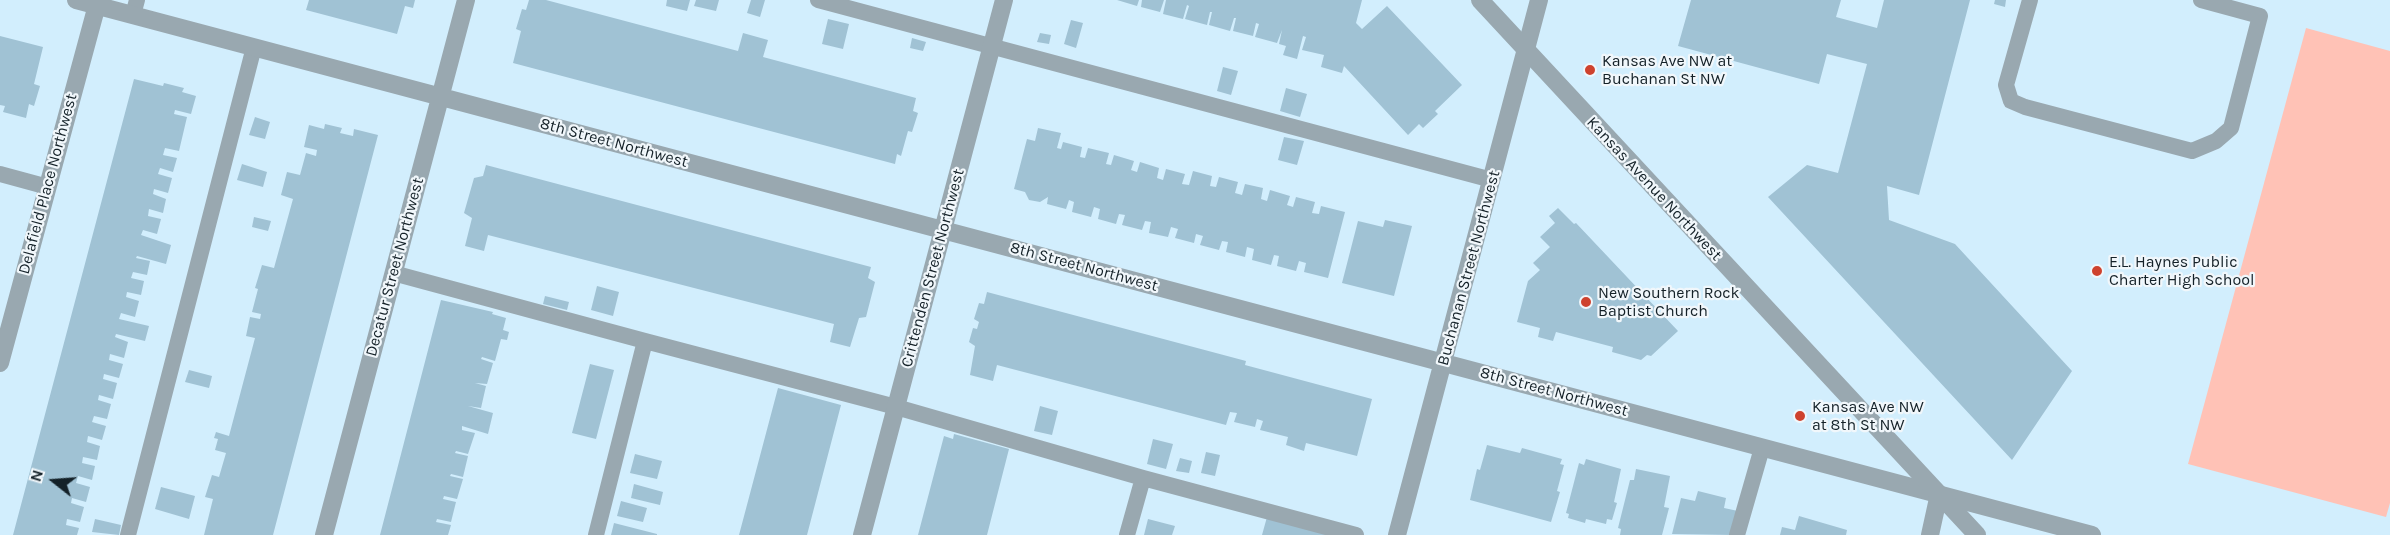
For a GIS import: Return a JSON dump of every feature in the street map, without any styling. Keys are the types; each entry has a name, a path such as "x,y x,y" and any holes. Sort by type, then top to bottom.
{"street":[{"name":"8th Street Northwest","path":"76,0 97,5 135,8 254,47 2092,535"},
{"name":"Decatur Street Northwest","path":"324,535 466,0"},
{"name":"Crittenden Street Northwest","path":"862,535 1004,0"},
{"name":"Kansas Avenue Northwest","path":"1480,0 1977,535"},
{"name":"Buchanan Street Northwest","path":"1396,535 1444,363 1510,103 1539,0"},
{"name":"Delafield Place Northwest","path":"0,363 97,5"},
{"path":"1930,535 1939,495"}],"lane":[{"path":"818,0 1492,180"},
{"path":"2030,0 2007,86 2011,101 2025,107 2192,150 2216,141 2231,128 2260,16 2201,0"},
{"path":"128,535 254,47"},
{"path":"0,174 48,187"},
{"path":"393,273 896,407 1143,478 1356,535"},
{"path":"596,535 645,341"},
{"path":"1737,535 1762,447"},
{"path":"1127,535 1143,478"}],"shaded area":[{"path":"2306,28 2390,51 2390,503 2386,517 2188,464"}],"building":[{"path":"309,0 415,0 413,8 405,6 397,34 306,10"},
{"path":"529,0 546,0 738,51 743,33 768,40 763,57 916,98 913,111 918,113 912,132 908,131 901,156 897,154 895,164 513,63 521,31 516,29 522,9 526,10"},
{"path":"667,0 690,0 687,11 666,6"},
{"path":"696,0 719,0 716,11 694,6"},
{"path":"751,0 765,0 760,17 747,13"},
{"path":"1117,0 1139,0 1137,6"},
{"path":"1142,0 1164,0 1160,12 1141,7"},
{"path":"1166,0 1362,0 1356,23 1362,29 1387,6 1462,85 1435,111 1438,114 1423,128 1419,124 1408,135 1344,66 1342,73 1321,67 1324,55 1302,50 1306,37 1303,36 1297,59 1283,55 1286,46 1279,44 1282,30 1277,43 1255,37 1259,24 1256,23 1253,36 1233,31 1236,18 1234,18 1230,31 1209,25 1212,12 1210,12 1207,25 1185,19 1189,6 1187,5 1183,19 1163,14"},
{"path":"1691,0 1841,0 1836,17 1877,28 1884,0 1970,0 1919,195 1887,186 1889,220 1955,244 2072,371 2012,460 1768,197 1807,165 1838,173 1867,64 1827,54 1819,84 1678,46"},
{"path":"1995,0 2006,0 2005,7 1994,4"},
{"path":"828,19 849,24 843,49 822,44"},
{"path":"1071,20 1083,23 1076,48 1064,44"},
{"path":"1040,33 1051,35 1049,44 1037,42"},
{"path":"0,36 43,47 34,84 40,86 34,106 29,104 26,118 3,112 5,106 0,105"},
{"path":"912,38 926,42 923,51 910,48"},
{"path":"1223,67 1238,71 1231,95 1217,91"},
{"path":"134,79 184,88 182,92 196,96 191,114 175,110 174,114 187,117 179,151 165,148 163,155 177,158 173,172 160,168 158,174 172,178 168,193 154,189 153,194 166,199 163,213 149,209 148,216 161,219 157,234 143,230 141,235 171,245 166,264 137,256 136,258 150,261 147,275 133,272 131,278 144,281 141,295 127,292 126,297 139,301 135,317 121,313 119,319 149,326 145,341 116,334 115,337 128,342 124,358 110,354 109,360 123,364 119,378 104,374 103,379 117,383 113,399 99,395 98,400 111,404 107,419 94,416 92,422 106,426 102,440 88,436 87,442 100,446 97,460 83,457 82,463 95,466 92,480 78,476 76,483 90,487 86,502 72,498 71,503 84,507 80,522 67,519 66,525 79,528 77,535 13,535"},
{"path":"1286,88 1307,94 1300,117 1280,111"},
{"path":"255,117 270,122 265,139 249,135"},
{"path":"325,124 342,128 340,133 353,136 354,129 378,135 273,535 204,535 213,499 205,497 212,475 219,477 226,453 215,450 218,439 214,438 216,432 229,436 255,338 246,336 250,317 260,319 261,314 252,312 258,289 255,288 262,265 274,268 293,199 281,195 287,172 300,175 306,153 316,156 317,150 304,147 309,125 324,129"},
{"path":"1038,128 1061,133 1057,148 1061,149 1063,142 1082,147 1080,157 1085,158 1088,148 1109,153 1106,164 1111,165 1114,155 1134,161 1131,170 1137,172 1140,162 1159,168 1157,178 1163,180 1166,169 1185,174 1182,184 1189,185 1193,171 1212,176 1210,186 1216,187 1219,177 1238,182 1235,193 1242,195 1245,184 1263,188 1261,199 1267,201 1270,190 1290,196 1287,205 1293,207 1296,197 1315,202 1312,213 1319,214 1321,206 1345,212 1328,278 1304,272 1306,263 1299,261 1296,271 1277,266 1279,256 1274,255 1271,265 1252,260 1254,249 1247,247 1245,257 1226,252 1228,242 1222,241 1219,250 1200,245 1203,236 1196,234 1194,243 1175,238 1178,229 1171,227 1168,237 1149,233 1151,222 1145,221 1142,230 1122,225 1125,215 1119,214 1116,224 1098,219 1100,209 1094,207 1091,217 1072,212 1074,202 1069,200 1066,209 1047,204 1048,197 1040,202 1029,200 1025,192 1014,189 1027,139 1035,141"},
{"path":"1284,137 1304,141 1297,165 1278,160"},
{"path":"242,164 267,172 263,187 237,180"},
{"path":"486,165 871,267 868,278 875,282 866,317 859,318 850,347 830,342 834,324 488,235 484,251 465,246 472,218 464,213 474,178 483,176"},
{"name":"New Southern Rock Baptist Church","path":"1558,208 1574,224 1576,223 1678,331 1651,356 1647,355 1641,360 1612,352 1613,347 1556,332 1553,341 1538,337 1540,328 1517,322 1528,281 1540,270 1533,263 1550,247 1540,237 1555,223 1549,216"},
{"path":"254,217 271,221 268,231 252,227"},
{"path":"1385,220 1412,226 1394,296 1342,283 1358,221 1383,227"},
{"path":"597,286 619,292 613,316 591,310"},
{"path":"987,292 1246,361 1245,365 1372,399 1357,456 1306,443 1304,451 1286,445 1288,437 1260,430 1263,421 1257,419 1255,427 1234,422 1237,413 1230,412 1226,425 997,365 993,381 970,375 975,346 969,342 973,328 977,329 979,322 974,319 979,303 984,304"},
{"path":"545,296 569,302 567,310 543,304"},
{"path":"441,300 493,312 492,314 506,318 503,330 509,332 507,340 501,339 495,361 482,357 481,359 493,363 487,384 475,383 486,386 481,408 468,406 493,413 488,434 462,426 462,430 475,433 468,454 456,451 455,453 468,456 463,477 451,474 450,476 463,479 457,499 444,496 443,499 456,502 451,522 437,519 436,522 451,525 448,535 380,535"},
{"path":"590,364 614,370 596,439 572,433"},
{"path":"189,370 212,376 209,388 185,382"},
{"path":"778,388 841,405 807,535 739,535"},
{"path":"1040,406 1058,411 1052,435 1034,431"},
{"path":"954,434 1009,449 987,535 918,535 944,436 953,439"},
{"path":"1153,439 1173,444 1166,469 1147,464"},
{"path":"1487,445 1520,453 1522,448 1562,459 1560,464 1564,465 1557,491 1560,492 1551,522 1470,500 1477,469 1480,470"},
{"path":"1206,452 1220,455 1215,476 1201,473"},
{"path":"635,454 662,461 657,479 630,473"},
{"path":"1180,458 1192,461 1189,473 1176,471"},
{"path":"1586,459 1621,469 1614,502 1617,503 1612,520 1607,519 1606,524 1586,519 1585,523 1568,518 1569,514 1566,513 1579,463 1584,465"},
{"path":"1636,469 1670,476 1664,507 1669,508 1662,535 1620,535 1621,529 1618,528 1630,480 1634,480"},
{"path":"634,484 663,492 660,505 631,498"},
{"path":"161,487 195,496 189,519 155,509"},
{"path":"1698,491 1726,498 1724,508 1738,511 1732,535 1672,534 1681,498 1695,501"},
{"path":"621,501 647,508 643,522 617,516"},
{"path":"1799,516 1847,530 1846,535 1780,535 1782,527 1795,530"},
{"path":"1267,517 1329,535 1262,535"},
{"path":"95,519 121,525 119,535 92,532"},
{"path":"1148,519 1175,526 1172,535 1144,535"},
{"path":"614,523 657,534 657,535 611,535"}],"place":[{"name":"Kansas Ave NW at Buchanan St NW","path":"1590,70"},
{"name":"E.L. Haynes Public Charter High School","path":"2097,271"},
{"name":"New Southern Rock Baptist Church","path":"1586,302"},
{"name":"Kansas Ave NW at 8th St NW","path":"1800,416"}]}
